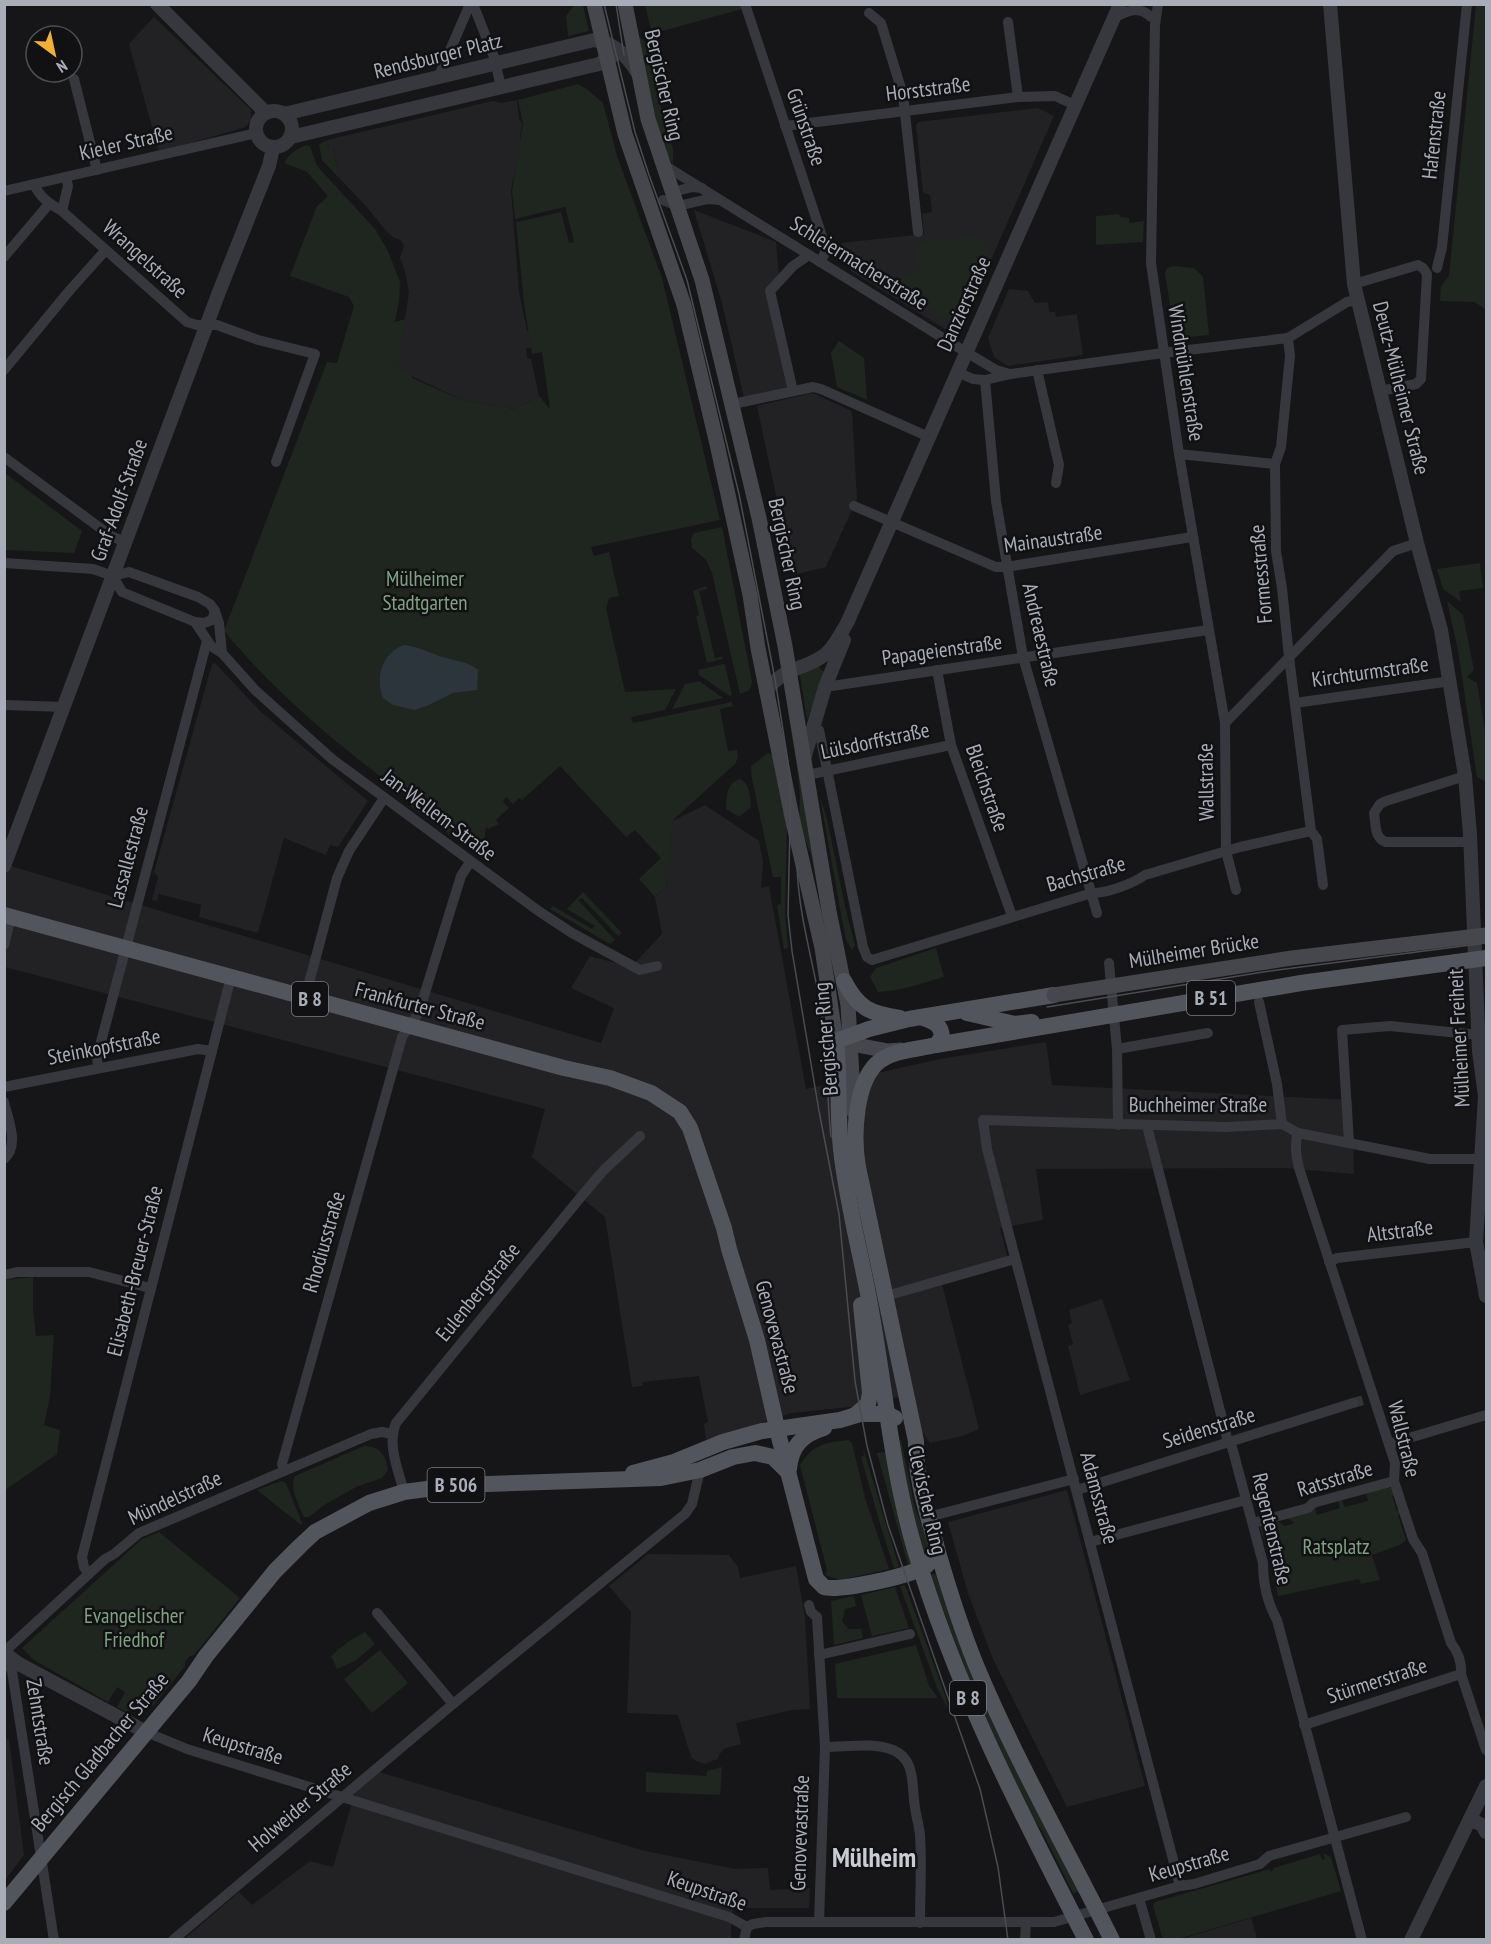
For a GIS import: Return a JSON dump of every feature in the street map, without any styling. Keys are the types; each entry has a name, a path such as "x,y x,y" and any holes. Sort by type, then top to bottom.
{"main road":[{"name":"Bergischer Ring","path":"594,4 625,134 666,201 702,280 733,404 785,646 829,911 844,981 846,1040 855,1124"},
{"name":"Bergischer Ring","path":"625,4 648,119 664,165 666,201 684,305 750,595 766,691 792,817 846,1040"},
{"path":"750,595 756,605 762,629 771,632 781,628"},
{"name":"Frankfurter Straße","path":"8,916 631,1085 658,1096 680,1112"},
{"name":"Mülheimer Brücke","path":"915,1018 1292,958 1486,935"},
{"name":"Mülheimer Brücke","path":"959,1011 1015,1024 1275,981 1486,956"},
{"name":"Mülheimer Brücke","path":"936,1045 1301,982 1486,956"},
{"path":"844,981 851,996 870,1011 938,1023 942,1029 942,1037 936,1045"},
{"name":"B 51","path":"846,1040 915,1018"},
{"name":"B 51","path":"846,1040 888,1051 936,1045"},
{"name":"Clevischer Ring","path":"846,1040 840,1081 840,1145 873,1319 893,1458 905,1516 946,1643 990,1750 1086,1940"},
{"name":"B 51","path":"855,1124 868,1076 880,1061 891,1055 936,1045"},
{"name":"Genovevastraße","path":"680,1112 695,1139 761,1355 777,1428 816,1579 824,1587 839,1589 921,1569"},
{"name":"Clevischer Ring","path":"855,1124 858,1167 916,1441 915,1464 928,1517 965,1637 1016,1754 1112,1940"},
{"path":"789,1473 790,1459 799,1441 806,1435 848,1417 868,1404 870,1393 862,1331 856,1236"},
{"path":"887,1414 899,1420 902,1425 915,1464"},
{"name":"Bergisch Gladbacher Straße","path":"606,1481 674,1462 723,1442 777,1428 848,1417 887,1414"},
{"path":"733,1457 777,1428"},
{"name":"Bergisch Gladbacher Straße","path":"4,1902 189,1681 206,1656 275,1571 315,1532 336,1519 369,1503 404,1492 457,1485 660,1478 700,1470 733,1457 755,1453 766,1454 779,1461 789,1473"},
{"path":"921,1569 932,1559 936,1544"}],"street":[{"path":"157,4 266,113"},
{"path":"471,4 496,64 501,87"},
{"path":"438,78 471,4"},
{"name":"Grünstraße","path":"745,4 822,236 826,250 820,262"},
{"name":"Danzierstraße","path":"766,691 780,675 826,654 835,644 848,621 1120,4"},
{"name":"Windmühlenstraße","path":"1149,4 1153,21 1151,263 1192,537 1225,723"},
{"name":"Windmühlenstraße","path":"1153,21 1158,4"},
{"name":"Deutz-Mülheimer Straße","path":"1330,4 1354,284 1417,543 1441,630 1465,776"},
{"name":"Hafenstraße","path":"1380,391 1416,384 1421,379 1432,271 1442,247 1467,4"},
{"path":"1113,18 1128,10 1137,9 1145,11 1153,21"},
{"path":"869,14 881,23 903,95 918,232"},
{"path":"1008,22 1018,97"},
{"path":"606,61 626,43 631,32"},
{"name":"Rendsburger Platz","path":"284,114 594,40 602,42"},
{"path":"602,42 619,50 629,59 637,72"},
{"name":"Rendsburger Platz","path":"291,137 606,61"},
{"path":"75,84 97,170"},
{"name":"Horststraße","path":"785,126 1018,97 1055,96 1075,105"},
{"path":"266,113 284,114 292,125 291,137 285,144 273,148 263,144 256,133 259,119 266,113"},
{"name":"Kieler Straße","path":"4,191 256,133"},
{"name":"Graf-Adolf-Straße","path":"4,866 273,148"},
{"name":"Schleiermacherstraße","path":"664,165 966,352 996,370 1011,374"},
{"path":"62,211 68,186 66,177"},
{"name":"Wrangelstraße","path":"34,184 37,192 49,204 62,211 187,322 197,325 217,325 267,343 315,354 276,462"},
{"path":"666,201 692,187 706,189"},
{"path":"666,201 720,200"},
{"path":"4,257 49,204"},
{"path":"4,370 105,251"},
{"path":"793,391 770,291 794,266 809,255"},
{"path":"1354,284 1418,265 1432,271"},
{"path":"957,372 973,379 985,380 1011,374 1163,352 1288,339 1347,302 1357,300"},
{"name":"Formesstraße","path":"1288,339 1290,356 1287,390 1281,447 1275,464 1276,551 1295,703 1323,885"},
{"path":"1037,370 1059,465 1056,483"},
{"name":"Andreaestraße","path":"985,380 996,501 1023,657 1096,913"},
{"path":"733,404 813,387 929,437"},
{"path":"1179,454 1275,464"},
{"path":"4,457 111,536 125,542"},
{"name":"Mainaustraße","path":"854,506 989,565 1006,567 1192,537"},
{"name":"Wallstraße","path":"1236,890 1226,851 1225,723 1393,551 1417,543"},
{"path":"4,563 93,569 113,576 129,572 198,597 210,604 215,611 219,623 222,653 213,652 202,658"},
{"path":"113,576 122,592 195,622 204,623 212,620 215,611"},
{"name":"Danzierstraße","path":"804,759 825,687 847,633 848,621"},
{"name":"Jan-Wellem-Straße","path":"195,622 207,641 222,653 255,690 332,759 384,798 547,917 581,938 640,970 657,966"},
{"name":"Papageienstraße","path":"825,687 1208,630"},
{"name":"Lassallestraße","path":"98,1068 97,1057 124,948 207,641"},
{"path":"785,646 794,656 804,660 816,660"},
{"name":"Bleichstraße","path":"937,670 951,745 1012,916"},
{"name":"Kirchturmstraße","path":"1295,703 1451,681"},
{"path":"4,705 64,707"},
{"path":"813,728 819,730 828,770"},
{"name":"Lülsdorffstraße","path":"807,775 951,745"},
{"name":"Bachstraße","path":"828,770 863,947 867,957 872,960 1012,916 1099,893 1137,881 1145,875 1226,851 1314,835"},
{"path":"1465,776 1386,801 1375,809 1376,824 1380,840 1386,842 1470,842"},
{"name":"Mülheimer Freiheit","path":"1465,776 1478,1035 1486,1096 1480,1232 1486,1296"},
{"path":"305,998 337,878 349,851 384,798"},
{"name":"Rhodiusstraße","path":"284,1471 282,1464 402,1037 419,1011 460,876 470,862"},
{"path":"4,945 8,916"},
{"path":"1109,963 1117,1049 1118,1125"},
{"name":"Elisabeth-Breuer-Straße","path":"89,1574 84,1567 82,1557 231,977"},
{"path":"1259,1002 1277,1084 1282,1125"},
{"path":"1349,1143 1342,1030 1390,1026 1478,1035"},
{"path":"1117,1049 1208,1033"},
{"name":"Steinkopfstraße","path":"4,1087 198,1049 212,1051"},
{"path":"4,1102 13,1142 11,1152 4,1159"},
{"name":"Buchheimer Straße","path":"983,1120 1147,1126 1282,1125 1298,1133 1430,1159 1483,1156"},
{"name":"Adamsstraße","path":"983,1120 987,1149 1015,1259 1180,1886"},
{"name":"Regentenstraße","path":"1147,1126 1263,1563 1263,1578 1270,1606 1277,1620 1362,1940"},
{"name":"Wallstraße","path":"1298,1133 1296,1155 1370,1398 1395,1463 1394,1481 1413,1539 1422,1552 1451,1643 1457,1651 1462,1666 1461,1674 1486,1749"},
{"name":"Eulenbergstraße","path":"392,1434 396,1423 580,1198 603,1171 640,1137"},
{"name":"Altstraße","path":"1329,1262 1337,1258 1480,1232"},
{"path":"886,1296 1015,1259"},
{"path":"4,1275 17,1272 89,1272 150,1287"},
{"name":"Seidenstraße","path":"928,1517 1075,1485 1230,1442 1353,1403"},
{"path":"1389,1444 1486,1415"},
{"name":"Mündelstraße","path":"4,1653 89,1574 139,1533 371,1434 382,1432 392,1434"},
{"path":"392,1434 392,1444 404,1492"},
{"name":"Holweider Straße","path":"173,1940 453,1704 685,1514 692,1504 700,1470"},
{"name":"Ratsstraße","path":"1252,1523 1308,1508 1313,1503 1394,1481"},
{"path":"1090,1542 1246,1500"},
{"name":"Genovevastraße","path":"809,1605 811,1612 817,1617 825,1748 819,1922"},
{"path":"376,1613 453,1704"},
{"path":"819,1656 910,1634"},
{"path":"4,1653 19,1664 146,1732"},
{"name":"Zehntstraße","path":"4,1653 12,1671 54,1940"},
{"name":"Stürmerstraße","path":"1304,1725 1461,1674"},
{"name":"Keupstraße","path":"146,1732 187,1749 729,1917 747,1927 766,1922 1054,1922 1194,1884 1260,1864 1269,1856 1406,1817"},
{"path":"825,1748 877,1746 894,1750 909,1764 914,1780 914,1805 920,1833 920,1923"},
{"path":"1411,1940 1486,1786"},
{"path":"1470,1819 1482,1825 1486,1832"},
{"path":"1139,1898 1151,1940"},
{"path":"1025,1940 1026,1922"},
{"path":"744,1940 747,1927"}],"shaded area":[{"path":"154,17 251,110 251,120 246,127 159,152 129,44"},
{"path":"517,100 519,119 522,123 511,190 519,292 527,331 533,331 534,348 526,348 527,358 531,359 539,396 514,409 462,400 397,369 409,293 400,257 404,246 401,240 388,233 340,179 333,149 329,149 327,140 493,101 501,103"},
{"path":"1038,108 1054,116 960,331 953,334 851,271 841,243 924,234 922,214 932,212 930,195 923,193 916,125 918,122"},
{"path":"694,210 776,242 779,276 765,291 789,387 744,398 722,303"},
{"path":"1009,289 1028,291 1035,303 1048,302 1049,312 1055,312 1056,317 1077,314 1083,355 1008,366 994,357 988,338"},
{"path":"812,393 852,411 857,499 826,567 793,575 757,406"},
{"path":"404,645 474,667 478,670 477,690 453,693 415,710 393,705 383,698 380,674 390,654"},
{"path":"215,663 261,712 368,801 338,847 330,845 326,855 284,838 258,933 199,917 201,905 159,894 157,901 152,900 158,877 154,872 212,664"},
{"path":"705,805 759,841 763,862 761,888 769,886 806,1089 940,1059 1046,1042 1052,1085 1352,1100 1354,1174 1283,1168 1036,1169 1043,1220 1000,1228 1007,1256 942,1284 979,1429 962,1436 930,1443 898,1397 850,1407 792,1413 706,1440 704,1424 708,1422 699,1376 643,1382 642,1386 632,1387 605,1217 532,1157 545,1109 5,967 4,864 601,1043 614,1008 571,988 590,956 631,967 662,934 655,897 667,886 664,861 670,844 672,821"},
{"path":"1102,1299 1130,1380 1080,1395 1068,1346 1073,1344 1068,1325 1072,1323 1069,1310"},
{"path":"1067,1490 1145,1786 1067,1807 993,1659 968,1593 948,1522"},
{"path":"648,1554 729,1555 738,1567 740,1578 796,1566 805,1617 810,1709 792,1710 736,1723 741,1744 723,1749 717,1759 705,1764 691,1757 678,1715 627,1713 631,1612 609,1586"},
{"path":"9,1739 24,1855 5,1880 4,1740"},
{"path":"379,1772 645,1851 735,1869 768,1868 770,1890 810,1888 809,1908 734,1908 731,1916 731,1939 183,1940 239,1892 252,1905 310,1861 333,1867 355,1793"},
{"path":"1251,1918 1257,1939 1178,1940"}],"green space":[{"path":"574,5 583,5 589,31 568,36 566,16"},
{"path":"645,5 756,5 652,34"},
{"path":"756,5 1108,5 1107,6"},
{"path":"1476,5 1486,5 1486,310 1475,302 1440,301 1441,286 1449,276"},
{"path":"636,33 648,45 663,117 673,149 673,165 654,118"},
{"name":"Mülheimer Stadtgarten","path":"578,84 603,103 617,156 662,278 720,520 591,547 594,556 609,552 619,596 609,598 606,608 625,692 676,689 665,710 631,717 633,723 732,702 733,706 720,709 728,751 737,750 738,758 735,764 673,820 670,844 674,847 668,855 673,858 665,870 667,886 655,897 639,879 661,858 635,830 626,837 560,766 522,800 519,798 513,804 506,797 503,802 509,808 496,820 499,824 488,829 486,827 483,851 473,844 470,849 410,806 411,799 312,721 267,678 224,631 327,362 337,363 354,306 349,297 290,276 317,206 328,196 307,172 284,163 297,150 307,145 310,146 317,166 375,229 388,251 400,282 395,322 405,319 398,369 411,371 412,378 462,400 514,409 539,396 550,409 542,352 532,354 524,304 516,222 561,212 569,243 574,242 565,206 515,219 512,191 523,123 518,100"},
{"path":"327,140 329,149 333,149 340,179 322,160 319,144"},
{"path":"1119,214 1120,217 1129,218 1129,223 1144,221 1143,242 1096,245 1096,216"},
{"path":"980,236 991,249 957,326 896,288 904,275 919,271 915,242"},
{"path":"1173,266 1194,268 1203,277 1209,335 1189,337 1174,329 1165,274 1167,268"},
{"path":"839,341 864,358 867,400 837,387 831,353"},
{"path":"5,473 82,531 74,553 5,550"},
{"path":"722,527 752,682 750,690 740,694 712,573 706,560 692,548 691,539 694,533"},
{"path":"1480,563 1483,588 1459,591 1461,602 1443,589 1437,569"},
{"path":"706,586 707,589 699,591 715,658 723,656 722,659 707,663 696,616 699,615 693,591"},
{"path":"1447,601 1463,615 1474,670 1467,677 1477,683 1486,737 1486,782 1477,777 1458,650"},
{"path":"723,664 732,695 730,696 699,675 698,670"},
{"path":"818,664 825,672 807,720 800,675"},
{"path":"783,678 828,942 811,855 799,823 798,775"},
{"path":"699,681 723,698 672,709 685,684"},
{"path":"768,753 774,756 787,820 785,913 788,948 784,949 777,905 781,904 781,877 773,877 752,779 751,766"},
{"path":"740,779 748,787 751,807 739,817 726,809 730,787"},
{"path":"820,797 855,945 852,950 846,940"},
{"path":"583,892 622,933 618,936 582,898 578,900 615,940 610,944 550,909 553,906 592,929 595,926 567,909"},
{"path":"936,948 944,977 878,992 870,977 876,968"},
{"path":"33,1277 36,1336 54,1335 50,1396 44,1425 60,1430 57,1454 5,1490 5,1280"},
{"path":"849,1440 852,1443 865,1498 889,1569 840,1580 825,1575 827,1570 800,1465 815,1448"},
{"path":"901,1440 915,1507 928,1542 926,1550 922,1551 897,1441"},
{"path":"364,1446 378,1450 384,1456 388,1470 382,1478 356,1487 324,1505 309,1517 304,1517 294,1491 295,1476"},
{"path":"863,1448 899,1567 894,1568 881,1527 861,1457 864,1456"},
{"path":"885,1452 900,1522 912,1564 908,1565 877,1453"},
{"path":"281,1481 286,1483 301,1525 257,1490"},
{"name":"Ratsplatz","path":"1387,1486 1394,1490 1396,1495 1392,1496 1397,1511 1400,1510 1402,1514 1398,1515 1406,1540 1400,1545 1372,1555 1380,1580 1361,1584 1359,1579 1278,1596 1273,1576 1275,1574 1259,1525 1277,1521 1285,1526 1295,1523 1287,1518 1314,1506 1317,1515 1340,1508 1338,1501 1342,1500 1345,1507 1368,1501 1366,1492"},
{"name":"Evangelischer Friedhof","path":"159,1532 240,1598 194,1655 185,1662 185,1666 153,1706 141,1697 128,1713 117,1707 125,1692 117,1687 108,1702 34,1660 22,1648 142,1539"},
{"path":"937,1573 1081,1891 1073,1893 1042,1831 1028,1812 977,1701 930,1575"},
{"path":"905,1585 948,1709 938,1690 900,1586"},
{"path":"895,1587 909,1628 872,1636 861,1595"},
{"path":"854,1596 856,1606 845,1609 842,1621 848,1629 861,1629 863,1638 834,1645 831,1601"},
{"path":"365,1632 375,1644 355,1661 337,1669 331,1656 349,1641"},
{"path":"916,1645 929,1686 938,1698 837,1698 835,1664"},
{"path":"380,1650 408,1683 372,1713 344,1679"},
{"path":"722,1767 720,1795 646,1792 646,1772 706,1776 707,1771"},
{"path":"1323,1853 1331,1857 1341,1891 1178,1939 1163,1939 1153,1906 1155,1902 1270,1869 1271,1872 1274,1868 1320,1854 1322,1860 1325,1859"}],"tunnel":[{"path":"1353,1403 1367,1399"}],"tram line":[{"path":"604,4 635,132 687,280 739,494 775,679 791,781 788,915 792,951 839,1214 855,1381 867,1446 888,1525 980,1789 998,1867 1008,1940"},
{"path":"616,4 624,55"},
{"path":"797,864 803,919 824,1025 831,1137"},
{"path":"1047,1007 1263,972 1486,943"}],"railway":[{"path":"4,6 8,4"}],"district":[{"name":"Mülheim","path":"874,1858"}]}
